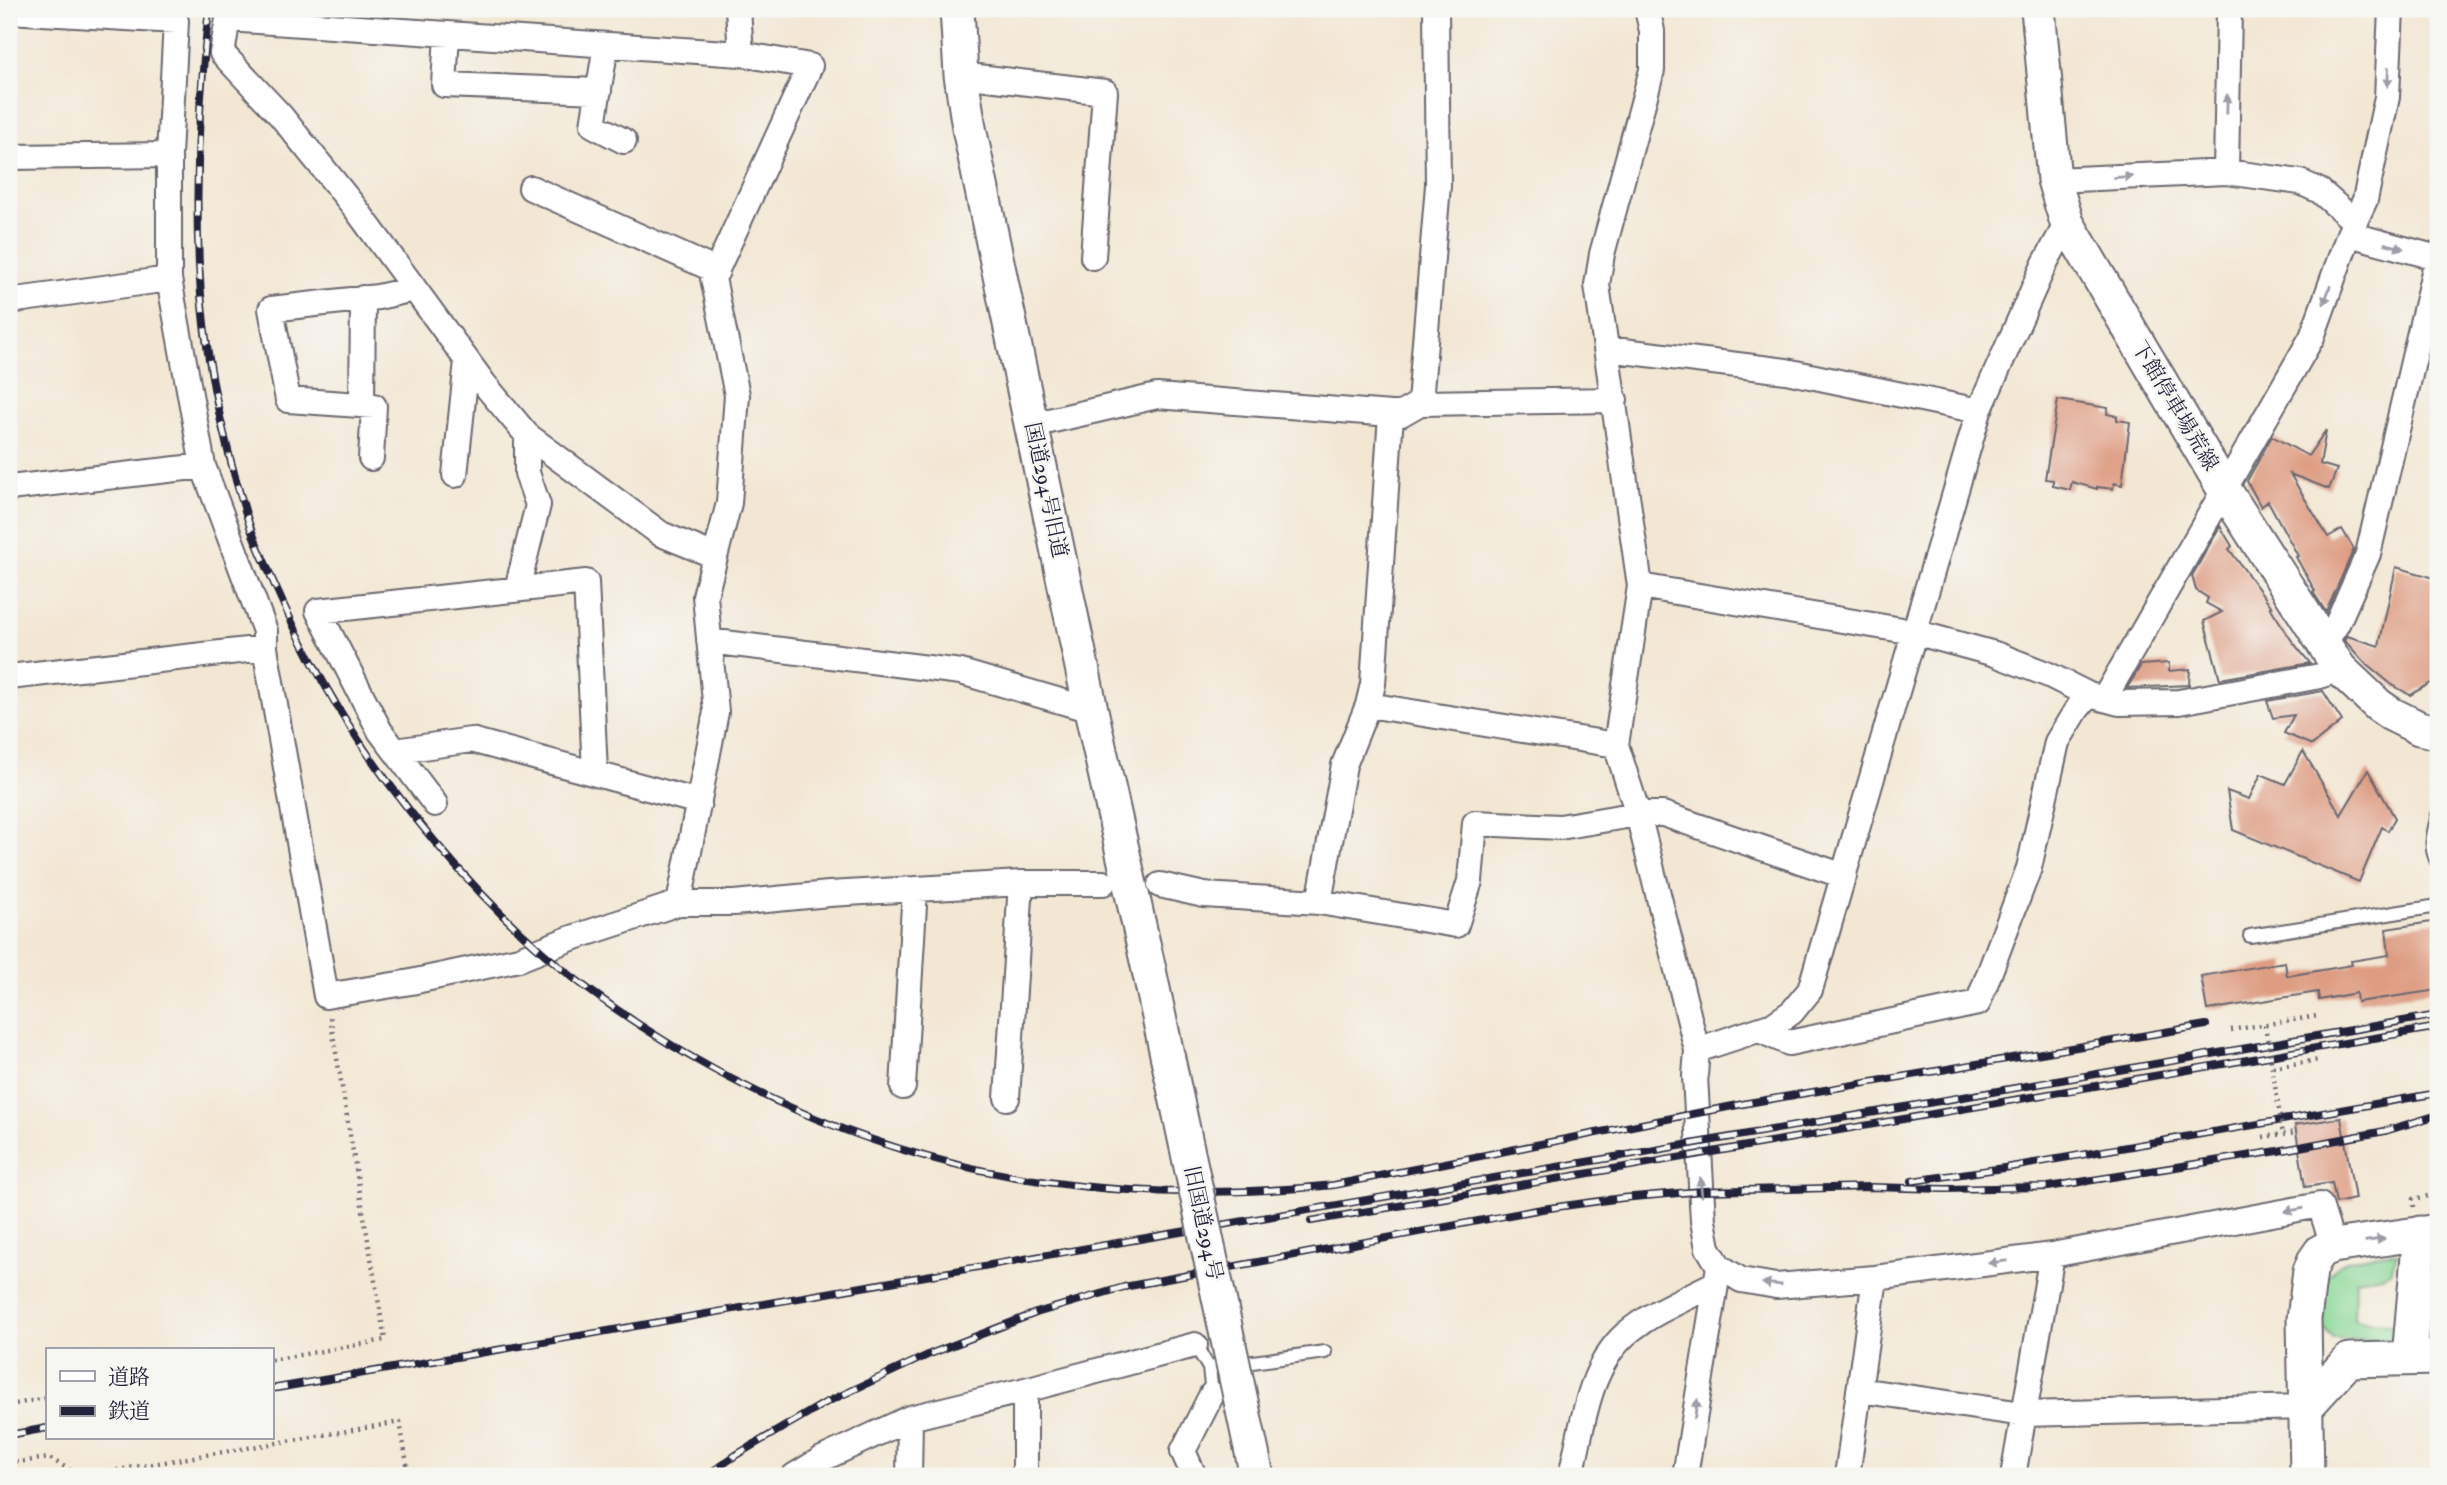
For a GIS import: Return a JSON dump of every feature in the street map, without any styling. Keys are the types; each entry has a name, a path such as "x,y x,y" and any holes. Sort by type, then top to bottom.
{"street":[{"path":"738,9 741,54"},
{"name":"国道294号旧道","path":"957,9 961,75 969,128 1091,710 1149,970"},
{"path":"1420,403 1438,185 1436,9"},
{"path":"1647,9 1652,31 1652,70 1601,254 1597,285 1640,586 1616,745 1638,814 1697,1049 1695,1076 1703,1221 1708,1248 1718,1275 1685,1476"},
{"name":"下館停車場荒線","path":"2038,9 2054,180 2067,223 2224,489 2332,656 2378,705 2391,714 2438,733"},
{"path":"2226,172 2229,9"},
{"path":"1759,1030 1789,1043 1978,1003 2029,868 2057,742 2077,709 2097,697 2224,489 2312,337 2365,200 2387,97 2391,9"},
{"path":"9,12 176,21 169,155 169,279 203,466 265,631 265,648 326,996 411,982 519,959 569,939 679,903 734,903 1021,883 1103,883"},
{"path":"679,903 716,712 705,596 729,503 737,395 713,278 810,66 741,54 228,19 222,53 281,116 340,188 467,361 527,435 661,534 715,556"},
{"path":"447,34 444,85 598,91"},
{"path":"606,45 593,125 624,141"},
{"path":"961,75 1105,92 1093,257"},
{"path":"9,157 169,155"},
{"path":"1640,586 1914,632 1995,654 2097,697 2119,703 2179,702 2320,676 2332,656 2337,624 2368,554 2438,257 2352,228 2320,191 2300,182 2226,172 2054,180"},
{"path":"531,188 717,271"},
{"path":"1697,1049 1773,1025 1792,1012 1810,990 1979,411 2045,263 2067,223"},
{"path":"9,301 169,279"},
{"path":"371,458 374,406 288,400 271,309 363,299 414,289"},
{"path":"362,405 363,299"},
{"path":"1607,349 1786,371 1979,411"},
{"path":"455,475 467,361"},
{"path":"1032,425 1157,396 1391,414 1401,414 1420,403 1615,400"},
{"path":"1319,902 1344,765 1368,705 1373,684 1391,414"},
{"path":"517,589 538,505 527,472 527,435"},
{"path":"9,488 203,466"},
{"path":"435,804 380,731 318,611 586,582 595,772"},
{"path":"709,641 961,672 1091,710"},
{"path":"9,677 265,648"},
{"path":"1368,705 1616,745"},
{"path":"396,751 471,740 699,802"},
{"path":"1160,885 1204,895 1319,902 1456,925 1469,881 1475,823 1560,827 1638,814 1664,814 1844,876"},
{"path":"1007,1098 1021,883"},
{"path":"903,1087 915,889"},
{"name":"旧国道294号","path":"1149,970 1257,1476"},
{"path":"1571,1476 1596,1380 1613,1347 1629,1332 1718,1275 1776,1286 1875,1278 2052,1255 2320,1205 2333,1245"},
{"path":"2304,1319 2349,1360 2424,1358 2424,1224 2333,1245 2321,1251 2314,1261 2310,1271 2304,1319 2307,1476"},
{"path":"2013,1476 2052,1255"},
{"path":"1847,1476 1875,1278"},
{"path":"794,1476 822,1459 910,1418 1195,1345"},
{"path":"1860,1390 2024,1414 2305,1407 2349,1360"},
{"path":"1025,1390 1025,1476"},
{"path":"1194,1476 1183,1451 1212,1394"},
{"path":"909,1476 910,1418"}],"lane":[{"path":"2438,814 2432,851 2438,863"},
{"path":"2250,936 2438,906"},
{"path":"1195,1345 1209,1368 1212,1394"},
{"path":"1209,1368 1325,1352"}],"path":[{"path":"273,1360 385,1340 326,996"},
{"path":"2231,1031 2317,1016"},
{"path":"2264,1025 2283,1134"},
{"path":"2273,1067 2319,1060"},
{"path":"2263,1137 2296,1132"},
{"path":"2424,1224 2413,1199 2438,1194"},
{"path":"9,1405 46,1398"},
{"path":"9,1463 49,1458 82,1476 400,1422 410,1476"}],"green space":[{"path":"2397,1253 2391,1271 2383,1276 2355,1280 2354,1319 2387,1324 2392,1327 2397,1340 2334,1339 2323,1326 2320,1314 2323,1290 2330,1275 2344,1262"}],"building":[{"path":"2058,400 2108,408 2107,414 2117,416 2117,420 2130,422 2122,485 2114,483 2113,489 2097,489 2072,482 2070,490 2053,486 2053,480 2045,479"},
{"path":"2326,430 2320,464 2337,469 2329,489 2290,474 2328,537 2342,529 2354,549 2326,612 2313,592 2315,591 2296,557 2298,556 2268,501 2261,507 2247,481 2272,436 2308,456"},
{"path":"2220,526 2232,546 2229,549 2310,663 2220,679 2204,621 2222,612 2206,603 2208,598 2196,590 2192,576"},
{"path":"2396,567 2438,579 2438,672 2436,680 2410,695 2391,684 2363,661 2344,640 2347,636 2379,646"},
{"path":"2169,663 2169,671 2190,669 2189,685 2127,688 2141,665"},
{"path":"2323,691 2342,721 2312,745 2284,733 2294,715 2273,718 2267,701"},
{"path":"2303,751 2341,815 2368,770 2395,818 2388,831 2382,827 2359,882 2233,830 2227,791 2249,799 2261,774 2285,784"},
{"path":"2438,921 2438,990 2357,1002 2356,993 2319,1000 2318,992 2207,1010 2201,976 2285,962 2287,976 2352,965 2351,961 2389,955 2386,929"},
{"path":"2341,1118 2355,1199 2336,1203 2332,1183 2305,1187 2295,1125"}],"railway":[{"path":"209,9 200,105 198,169 199,265 209,360 222,424 247,517 255,541 297,633 340,711 372,761 433,840 482,894 534,945 588,989 685,1053 736,1081 843,1129 954,1164 1011,1176 1090,1187 1172,1192 1254,1191 1334,1185 1748,1103 2206,1025"},
{"path":"273,1389 2438,1015"},
{"path":"1311,1221 2438,1027"},
{"path":"1912,1181 2011,1167 2438,1093"},
{"path":"706,1476 736,1455 825,1403 930,1354 1036,1313 1124,1287 1542,1209 1622,1198 1702,1191 2048,1187 2278,1151 2385,1131 2438,1115"},
{"path":"9,1435 46,1428"}]}
